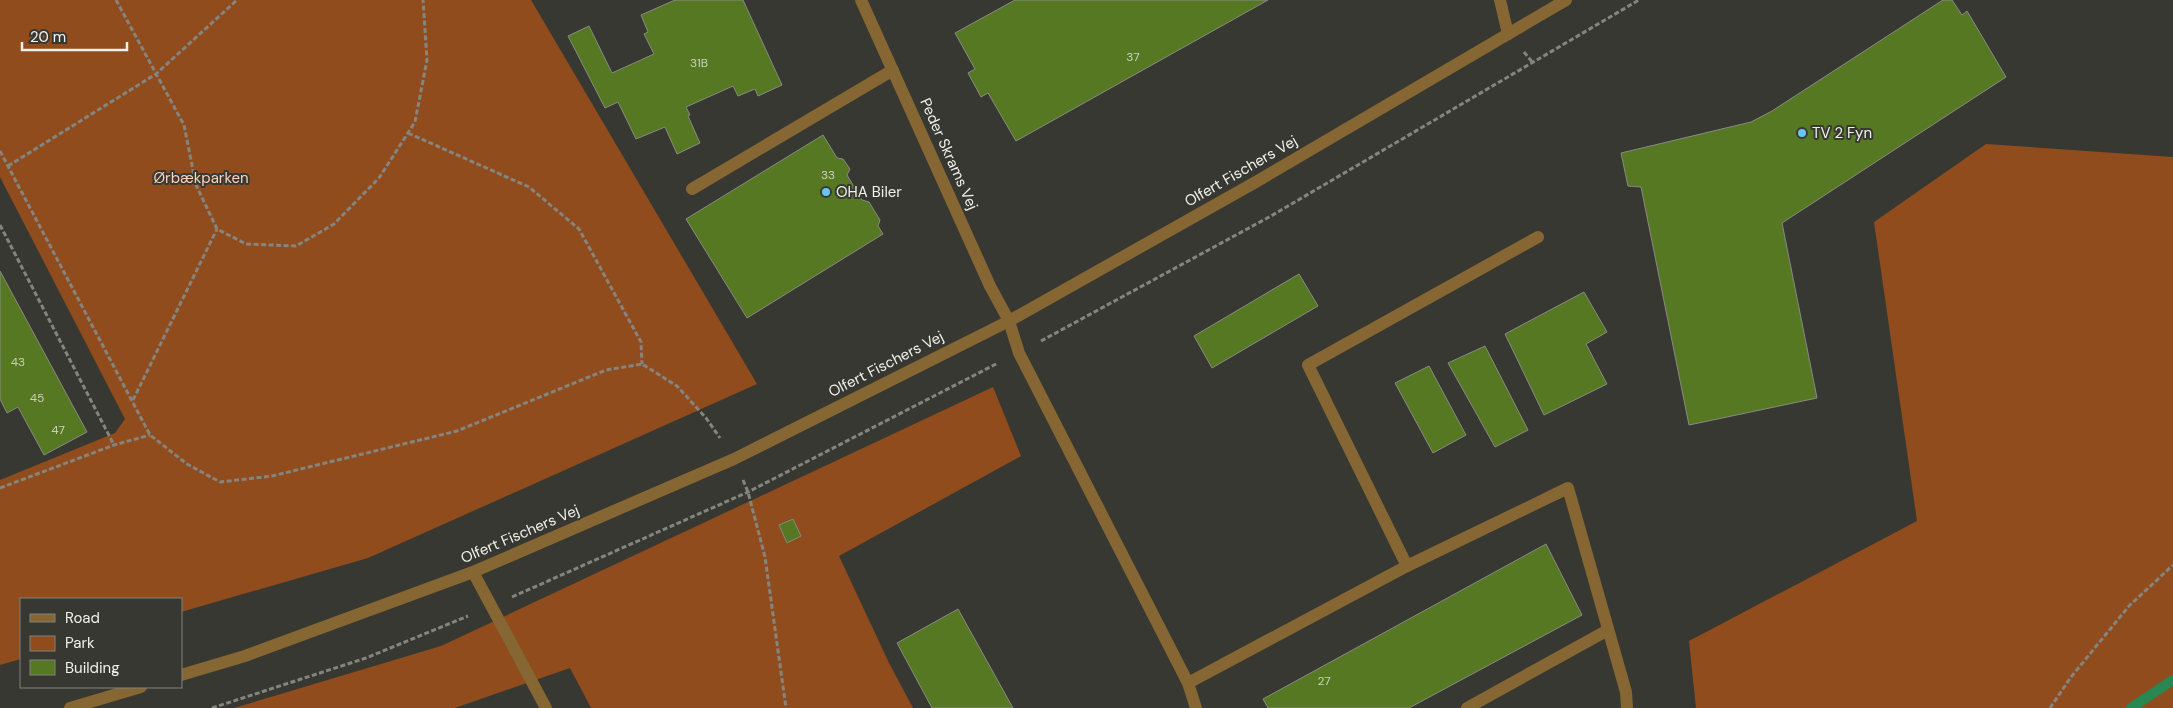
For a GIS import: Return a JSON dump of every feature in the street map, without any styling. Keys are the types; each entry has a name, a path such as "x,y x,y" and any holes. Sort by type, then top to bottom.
{"street":[{"name":"Peder Skrams Vej","path":"861,0 990,286 1009,320 1024,364 1188,683 1196,708"},
{"path":"1500,0 1508,34"},
{"name":"Olfert Fischers Vej","path":"182,675 245,656 473,572 734,460 1009,320 1254,183 1566,0"},
{"path":"692,189 893,70"},
{"path":"1407,566 1308,365 1538,237"},
{"path":"1188,683 1407,566 1568,488 1626,692 1628,708"},
{"path":"473,572 546,708"},
{"path":"1468,708 1608,630"},
{"path":"70,708 138,688"}],"path":[{"path":"116,0 184,125 196,185 217,229 246,244 296,246 334,224 379,178 415,122 427,60 423,0"},
{"path":"8,166 156,74 237,0"},
{"path":"408,133 529,187 579,229 641,342 642,364"},
{"path":"0,151 150,435 187,464 220,482 272,476 457,431 606,370 642,364 677,386 706,418 734,460 748,492 765,557 786,708"},
{"path":"0,225 114,445"},
{"path":"133,400 217,229"},
{"path":"0,488 114,445 150,435"},
{"path":"2050,708 2071,678 2128,606 2173,565"}],"green space":[{"name":"Ørbækparken","path":"0,0 531,0 757,384 368,558 182,612 182,598 20,598 20,659 0,665 0,480 115,433 125,419 0,177"},
{"path":"1986,144 2173,157 2173,708 1696,708 1689,641 1917,521 1874,222"},
{"path":"993,387 1021,456 839,556 889,663 913,708 591,708 570,668 455,708 234,708 441,646"}],"building":[{"path":"675,0 743,0 782,85 758,96 755,89 738,96 733,86 686,107 700,143 677,154 665,127 636,139 618,102 605,108 568,36 589,26 612,73 654,54 644,34 648,32 641,15"},
{"path":"1015,0 1268,0 1016,141 988,93 981,97 968,73 975,69 955,33"},
{"path":"1943,0 1952,0 1962,15 1967,11 2006,77 1782,223 1817,398 1689,425 1641,187 1628,186 1621,153 1751,122 1772,111"},
{"path":"823,135 837,158 843,159 850,169 847,175 862,200 869,202 880,220 878,226 883,234 747,318 686,219"},
{"path":"0,271 87,432 44,455 18,407 7,413 0,399"},
{"path":"1299,274 1318,306 1212,368 1194,336"},
{"path":"1584,292 1607,332 1586,344 1607,384 1544,415 1505,334"},
{"path":"1485,346 1528,430 1495,447 1448,363"},
{"path":"1429,366 1466,435 1433,453 1395,383"},
{"path":"793,519 801,536 787,543 779,525"},
{"path":"1546,544 1582,615 1409,708 1268,708 1263,699"},
{"path":"958,609 1013,708 932,708 897,643"}],"waterway":[{"path":"2131,708 2173,680"}],"place":[{"name":"TV 2 Fyn","path":"1802,133"},
{"name":"OHA Biler","path":"826,192"}]}
